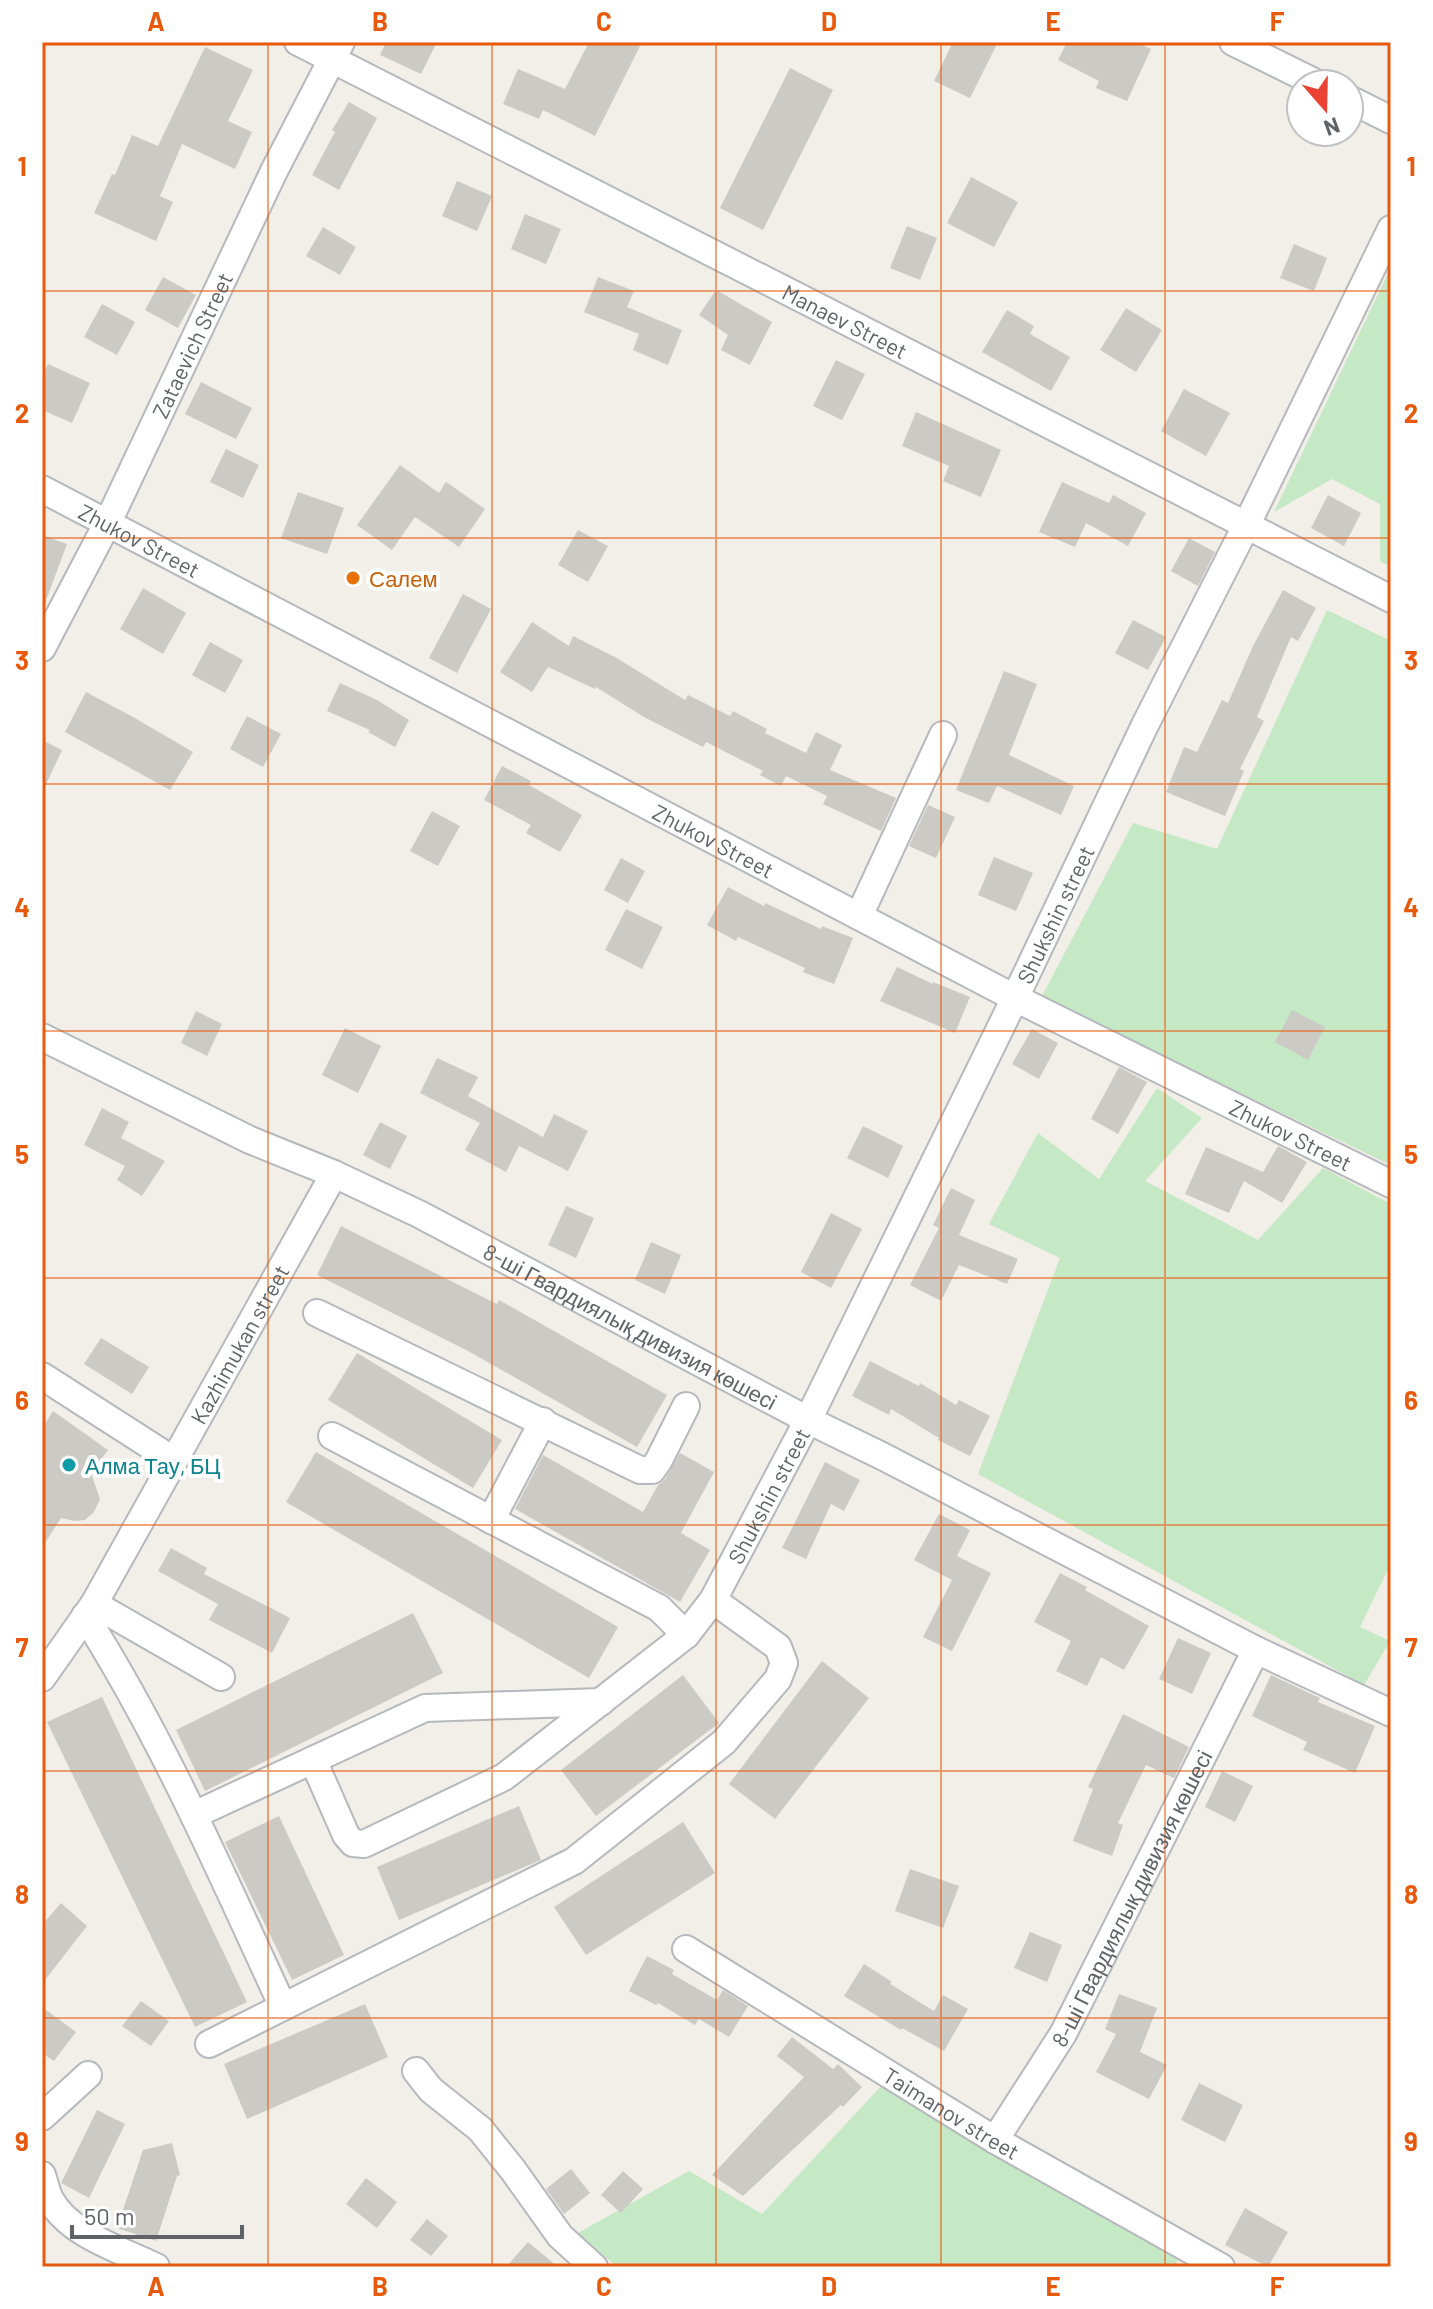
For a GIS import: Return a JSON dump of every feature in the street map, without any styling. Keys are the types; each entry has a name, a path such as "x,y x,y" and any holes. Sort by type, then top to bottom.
{"street":[{"name":"Manaev Street","path":"298,42 336,50 1391,599"},
{"path":"1233,42 1286,68"},
{"name":"Zataevich Street","path":"42,648 108,522 274,171 336,50"},
{"path":"1365,107 1391,120"},
{"name":"Shukshin street","path":"313,1760 346,1835 353,1843 364,1844 504,1777 686,1635 713,1600 808,1420 1145,725 1391,229"},
{"name":"Zhukov Street","path":"42,489 1015,998 1391,1184"},
{"path":"859,916 943,735"},
{"name":"8-ші Гвардиялық дивизия көшесі","path":"42,1037 250,1140 334,1174 419,1214 808,1420 1256,1650 1391,1713"},
{"name":"Kazhimukan street","path":"42,1678 89,1610 334,1174"},
{"path":"317,1313 640,1470 652,1470 686,1406"},
{"path":"42,1376 173,1460"},
{"path":"491,1520 543,1421"},
{"path":"332,1436 659,1608 686,1635"},
{"path":"209,2044 574,1861 724,1742 778,1679 784,1663 778,1647 713,1600"},
{"path":"89,1610 194,1815 283,2007"},
{"path":"89,1610 221,1677"},
{"name":"8-ші Гвардиялық дивизия көшесі","path":"995,2140 1063,2034 1256,1650"},
{"path":"194,1815 425,1708 601,1702"},
{"name":"Taimanov street","path":"686,1949 995,2140 1221,2267"},
{"path":"416,2071 431,2090 480,2129 560,2236 594,2267"},
{"path":"42,2117 88,2075"},
{"path":"42,2175 50,2199 64,2218 89,2235 156,2267"}],"green space":[{"path":"1391,267 1391,567 1380,561 1380,504 1332,479 1274,512"},
{"path":"1327,610 1391,641 1391,1165 1041,998 1133,823 1217,849"},
{"path":"1157,1088 1202,1118 1145,1181 1258,1240 1323,1168 1391,1204 1391,1563 1360,1627 1390,1641 1364,1685 978,1474 1060,1258 989,1224 1038,1133 1099,1179"},
{"path":"884,2083 1183,2244 1175,2267 617,2267 578,2233 689,2171 762,2214"}],"building":[{"path":"386,42 437,42 421,74 380,55"},
{"path":"589,42 642,42 595,136 543,110 539,119 503,104 518,69 565,89"},
{"path":"953,42 998,42 970,98 934,81"},
{"path":"1067,42 1136,42 1151,49 1127,101 1096,88 1099,81 1058,60"},
{"path":"205,47 253,70 228,121 252,132 235,169 182,144 160,196 173,202 156,241 94,213 132,135 158,146"},
{"path":"790,68 833,90 763,230 720,208"},
{"path":"349,102 377,118 339,190 312,175 335,132 332,130"},
{"path":"971,177 1018,202 994,247 947,223"},
{"path":"457,181 492,196 477,231 442,216"},
{"path":"525,214 561,229 546,264 511,249"},
{"path":"907,226 937,238 920,280 890,268"},
{"path":"323,227 356,247 340,275 306,256"},
{"path":"1294,244 1327,258 1314,291 1280,278"},
{"path":"163,277 196,295 178,328 145,310"},
{"path":"598,277 634,291 627,307 682,330 668,365 633,350 639,334 584,312"},
{"path":"716,290 772,322 750,365 721,350 728,335 699,315"},
{"path":"102,304 135,322 117,355 84,337"},
{"path":"1126,308 1162,330 1136,372 1100,350"},
{"path":"1007,310 1034,326 1030,334 1070,357 1051,391 982,352"},
{"path":"836,360 865,374 842,420 813,406"},
{"path":"48,364 90,383 72,423 42,410 42,378"},
{"path":"201,382 252,408 236,439 185,414"},
{"path":"1184,389 1230,413 1206,456 1161,431"},
{"path":"916,412 1001,450 981,497 943,481 949,466 902,446"},
{"path":"226,449 259,465 243,498 210,482"},
{"path":"400,465 439,493 446,482 485,509 459,547 415,517 392,550 357,525"},
{"path":"1062,482 1109,503 1113,495 1146,513 1128,546 1086,523 1075,547 1039,532"},
{"path":"298,492 344,508 327,554 281,538"},
{"path":"1328,495 1361,513 1344,546 1311,528"},
{"path":"578,530 608,546 588,582 558,565"},
{"path":"42,535 67,544 44,606 42,606"},
{"path":"1189,538 1215,552 1198,586 1171,571"},
{"path":"143,588 186,613 163,654 120,629"},
{"path":"1283,590 1316,608 1298,641 1291,637 1257,717 1264,721 1240,769 1244,771 1225,816 1166,792 1184,747 1197,752 1222,700 1228,703 1253,646"},
{"path":"463,594 491,609 457,673 429,658"},
{"path":"1133,620 1166,637 1148,670 1115,653"},
{"path":"532,622 569,646 573,636 615,657 685,700 688,695 730,716 733,711 767,729 765,733 806,753 816,732 842,745 830,770 896,798 881,831 823,804 827,796 786,776 781,786 760,775 763,771 706,742 703,747 644,717 596,687 548,667 532,692 500,672"},
{"path":"210,642 243,660 225,693 192,675"},
{"path":"1004,671 1037,684 1009,755 1074,786 1061,815 997,786 989,803 956,790"},
{"path":"340,683 377,700 409,720 395,747 368,732 370,730 327,711"},
{"path":"86,692 193,752 170,790 65,732"},
{"path":"247,716 281,734 263,767 230,749"},
{"path":"42,740 62,750 42,793"},
{"path":"502,766 582,815 560,852 526,833 531,825 484,800"},
{"path":"928,805 955,817 936,858 909,846"},
{"path":"432,811 460,826 438,866 410,851"},
{"path":"994,857 1033,873 1016,911 978,895"},
{"path":"621,858 645,871 628,903 604,890"},
{"path":"728,887 764,906 765,903 821,929 822,926 853,938 834,984 707,925"},
{"path":"626,909 663,927 642,969 605,950"},
{"path":"897,967 970,997 955,1033 880,1001"},
{"path":"1292,1010 1325,1027 1308,1060 1275,1042"},
{"path":"196,1011 222,1024 207,1056 181,1043"},
{"path":"345,1028 381,1046 358,1093 322,1075"},
{"path":"1032,1029 1058,1043 1039,1079 1012,1064"},
{"path":"437,1058 478,1077 468,1096 543,1137 554,1114 588,1131 568,1171 519,1146 506,1172 465,1150 480,1123 420,1093"},
{"path":"1119,1067 1147,1082 1118,1134 1091,1119"},
{"path":"102,1108 129,1122 121,1138 165,1161 142,1196 117,1180 125,1166 84,1145"},
{"path":"380,1122 407,1136 390,1169 363,1155"},
{"path":"863,1126 903,1146 888,1178 847,1158"},
{"path":"1278,1146 1307,1162 1282,1203 1244,1181 1229,1213 1185,1194 1206,1147 1263,1172"},
{"path":"951,1188 975,1200 959,1235 1018,1259 1007,1284 959,1265 941,1301 910,1285 939,1228 933,1225"},
{"path":"566,1206 594,1218 576,1258 548,1245"},
{"path":"831,1213 862,1229 831,1288 801,1272"},
{"path":"341,1226 497,1304 499,1300 667,1395 637,1447 470,1352 317,1275"},
{"path":"651,1242 681,1255 665,1294 635,1280"},
{"path":"101,1338 149,1367 132,1394 84,1364"},
{"path":"357,1353 502,1440 473,1488 328,1400"},
{"path":"870,1361 919,1386 920,1383 956,1405 959,1400 990,1416 970,1456 938,1440 891,1409 889,1415 852,1396"},
{"name":"Алма Тау, БЦ","path":"53,1411 108,1450 91,1473 100,1499 94,1512 85,1520 61,1518 42,1548 42,1429"},
{"path":"316,1452 618,1627 589,1678 286,1502"},
{"path":"680,1453 714,1472 681,1533 710,1550 680,1602 515,1509 543,1455 643,1512"},
{"path":"825,1462 860,1480 844,1511 831,1504 806,1559 782,1548"},
{"path":"939,1514 970,1530 957,1556 991,1573 952,1651 923,1637 952,1580 914,1560"},
{"path":"171,1548 207,1568 204,1574 290,1618 272,1653 209,1620 218,1604 158,1571"},
{"path":"1060,1573 1149,1626 1124,1670 1101,1657 1087,1686 1056,1671 1071,1641 1034,1622"},
{"path":"413,1613 443,1673 205,1791 176,1730"},
{"path":"1178,1638 1211,1653 1192,1694 1159,1679"},
{"path":"822,1661 869,1698 775,1819 729,1784"},
{"path":"683,1675 719,1723 596,1816 561,1770"},
{"path":"1271,1675 1320,1698 1318,1702 1375,1726 1355,1773 1303,1750 1307,1742 1252,1716"},
{"path":"102,1697 247,2002 195,2027 47,1722"},
{"path":"1123,1714 1189,1747 1174,1778 1146,1765 1118,1823 1123,1825 1112,1856 1073,1841 1093,1789 1088,1787"},
{"path":"1222,1771 1253,1786 1235,1822 1205,1807"},
{"path":"519,1806 541,1860 399,1920 377,1867"},
{"path":"279,1816 344,1955 292,1980 225,1842"},
{"path":"683,1822 715,1873 586,1955 554,1907"},
{"path":"910,1869 959,1886 943,1928 895,1911"},
{"path":"61,1903 87,1926 42,1984 42,1925"},
{"path":"1030,1932 1062,1945 1047,1982 1014,1968"},
{"path":"647,1956 674,1970 672,1974 717,2000 723,1990 748,2006 729,2037 699,2019 695,2025 658,2003 656,2005 629,1991"},
{"path":"864,1964 934,2011 943,1995 968,2009 944,2051 844,1996"},
{"path":"1119,1994 1157,2008 1140,2052 1167,2065 1149,2099 1096,2072 1116,2034 1105,2029"},
{"path":"141,2001 169,2021 151,2046 122,2026"},
{"path":"365,2004 388,2057 247,2119 224,2064"},
{"path":"42,2007 76,2032 54,2061 42,2053"},
{"path":"792,2037 833,2069 838,2064 862,2087 743,2196 712,2175 804,2077 777,2056"},
{"path":"1199,2083 1243,2105 1225,2142 1181,2120"},
{"path":"97,2110 125,2124 89,2198 61,2183"},
{"path":"172,2143 180,2175 177,2176 156,2241 117,2228 143,2150"},
{"path":"571,2169 590,2193 564,2214 546,2189"},
{"path":"623,2171 643,2189 621,2213 601,2195"},
{"path":"366,2178 397,2202 377,2228 346,2204"},
{"path":"1245,2208 1288,2232 1268,2267 1225,2245"},
{"path":"427,2219 448,2236 431,2256 410,2240"},
{"path":"528,2242 558,2267 506,2267"}],"place":[{"name":"Салем","path":"353,578"},
{"name":"Алма Тау, БЦ","path":"69,1465"}]}
